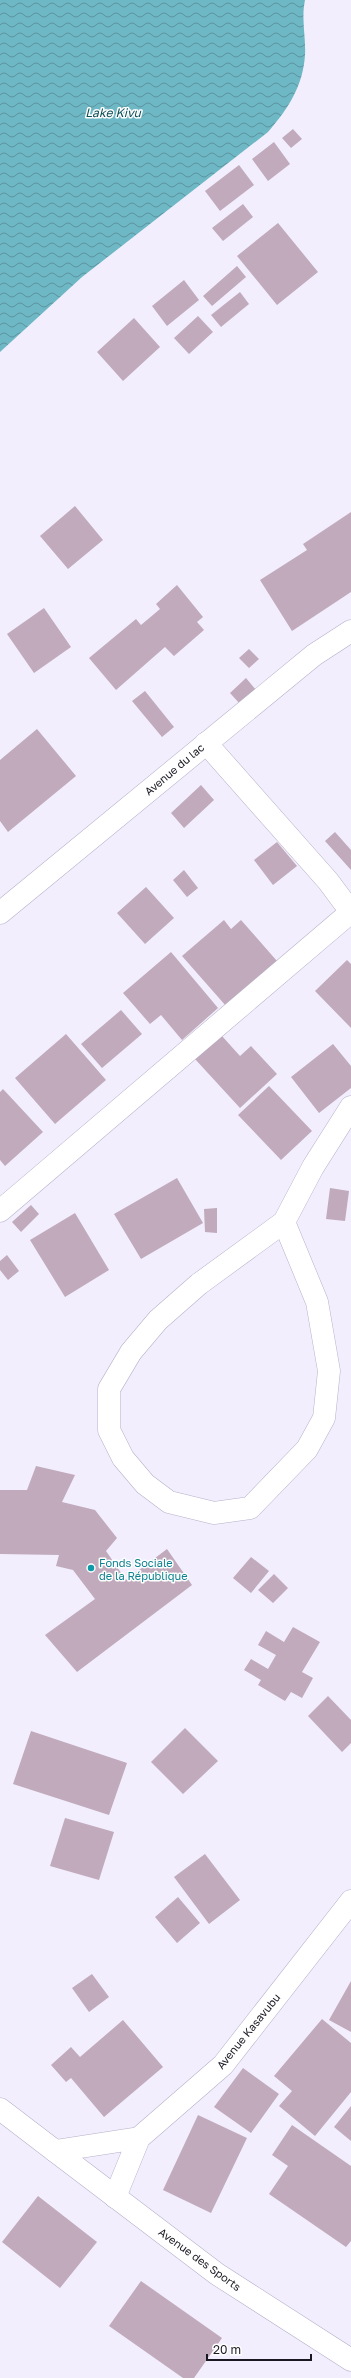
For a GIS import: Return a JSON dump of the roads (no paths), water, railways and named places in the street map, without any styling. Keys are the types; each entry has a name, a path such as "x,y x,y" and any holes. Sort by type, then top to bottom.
{"street":[{"name":"Avenue du lac","path":"0,913 314,655 351,631"},
{"path":"0,1211 351,912 328,881 206,743"},
{"path":"284,1222 317,1302 329,1371 324,1418 306,1449 250,1508 214,1513 169,1502 145,1484 124,1458 109,1430 109,1389 130,1352 158,1320 199,1284 284,1222 313,1167 351,1107"},
{"name":"Avenue Kasavubu","path":"139,2138 223,2065 351,1901"},
{"path":"0,2109 55,2151 139,2138"},
{"path":"114,2197 139,2138"},
{"name":"Avenue des Sports","path":"55,2151 217,2274 351,2360"}],"water":[{"name":"Lake Kivu","path":"0,0 305,0 303,14 305,55 304,66 298,87 282,115 268,132 82,277 0,352"}],"place":[{"name":"Fonds Sociale de la République","path":"91,1568"}]}
